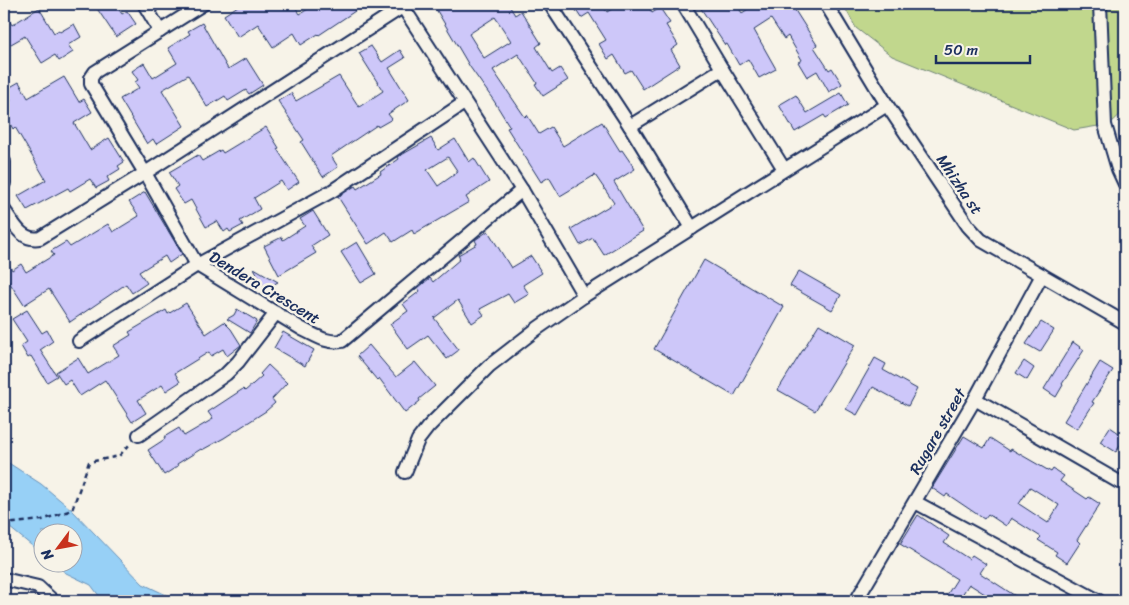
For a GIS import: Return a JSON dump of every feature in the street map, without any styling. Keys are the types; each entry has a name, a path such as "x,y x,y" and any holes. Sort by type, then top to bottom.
{"street":[{"path":"144,4 160,30"},
{"name":"Dendera Crescent","path":"203,4 95,72 90,81 197,265 276,313 320,338 334,342 342,341 522,190"},
{"path":"550,4 630,126 692,228"},
{"path":"683,4 784,169"},
{"name":"Mhizha st","path":"826,4 888,105 968,226 981,240 1125,323"},
{"path":"1100,4 1106,126 1118,169 1125,184"},
{"path":"4,210 22,234 28,238 37,239 145,173 404,5 464,103 522,190 584,296"},
{"path":"630,126 722,69"},
{"path":"79,341 197,265 332,191 464,103"},
{"path":"405,472 418,440 428,427 489,366 538,328 584,296 888,105"},
{"path":"4,162 4,183"},
{"name":"Rugare street","path":"856,601 975,398 1042,275"},
{"path":"139,435 226,374 238,362 276,313"},
{"path":"975,398 1119,482 1125,482"},
{"path":"915,502 1098,601"},
{"path":"4,579 38,587 53,601"}],"path":[{"path":"4,536 6,524 42,520 72,510 89,462 118,456 139,435"}],"green space":[{"path":"843,4 1125,4 1125,110 1110,124 1074,130 892,56 856,28"}],"water":[{"path":"4,460 41,484 72,510 143,584 179,601 103,601 91,585 65,572 82,572 82,522 32,522 32,546 4,523"}],"building":[{"path":"94,4 115,4 122,14 127,11 136,24 116,37"},
{"path":"241,4 293,4 300,14 316,4 350,4 355,11 301,45 294,33 273,47 258,24 238,37 224,15"},
{"path":"433,4 508,4 515,15 521,11 541,43 536,47 552,73 560,68 568,80 543,96 518,54 493,70 539,134 551,127 563,146 602,122 620,151 622,150 635,169 614,182 643,231 604,255 593,238 580,245 571,229 614,203 595,175 560,196 549,177 541,182 507,128 510,127 494,101 470,67","holes":["495,17 511,41 484,58 469,34"]},
{"path":"572,4 603,4 607,12 620,4 648,4 652,13 660,8 670,23 666,25 678,45 671,50 680,65 643,89 631,70 625,73 614,55 608,59 599,44 606,40 589,13 581,18"},
{"path":"706,4 736,4 742,13 756,4 791,4 817,45 814,47 829,70 832,68 842,84 829,92 817,71 807,77 798,62 802,60 788,36 784,39 771,19 754,30 776,69 759,78 748,59 739,65 727,44 725,45 700,7"},
{"path":"39,8 54,33 59,30 60,32 74,24 81,37 68,45 73,52 59,61 55,55 42,63 25,36 4,48 4,12 12,25"},
{"path":"202,23 228,69 246,58 263,85 249,94 246,90 228,101 225,96 207,107 188,75 162,90 184,126 156,144 153,139 147,144 120,99 139,88 135,82 138,80 132,71 144,63 153,78 177,63 168,48 190,34 188,31"},
{"path":"371,46 382,62 400,50 405,58 389,68 409,100 388,114 392,119 378,127 377,125 331,156 338,167 323,177 301,142 304,140 278,101 291,93 296,101 339,76 359,107 383,91 359,53"},
{"path":"64,77 79,102 84,99 92,112 74,123 90,150 109,138 124,162 118,166 120,169 107,177 109,181 96,188 90,179 70,191 68,188 27,210 18,196 46,180 15,127 13,129 4,113 4,106 11,101 5,90 19,82 28,98"},
{"path":"841,93 848,105 826,118 824,115 795,132 779,105 796,95 807,113"},
{"path":"266,127 279,148 277,149 299,182 287,190 281,181 254,198 260,209 240,221 243,225 230,232 228,229 224,232 217,221 206,227 191,200 184,204 174,189 178,186 169,172 198,155 202,161 221,150 223,153"},
{"path":"431,138 438,150 455,139 469,162 474,158 489,182 466,197 469,202 414,234 412,230 393,242 386,232 368,244 338,197 355,186 357,189 381,174 380,172 399,159 398,157","holes":["448,157 458,172 438,186 427,170"]},
{"path":"145,192 182,254 169,263 165,256 139,272 147,283 132,293 126,284 70,322 49,289 24,305 4,274 4,257 12,270 21,264 26,272 54,255 51,251 66,242 70,247 108,224 113,232 139,216 129,202"},
{"path":"313,211 328,235 311,246 316,253 279,275 264,246 282,237 283,240 305,226 300,219"},
{"path":"488,231 511,268 531,256 542,273 523,285 529,294 514,303 508,294 480,309 484,315 472,323 458,300 434,318 459,350 447,359 428,335 408,349 390,324 408,311 403,304 420,291 418,288 430,278 433,282 460,259 458,255 477,244 475,240"},
{"path":"357,242 376,274 361,283 341,252"},
{"path":"704,260 784,307 734,396 654,349"},
{"path":"254,268 278,282 265,289"},
{"path":"799,271 841,295 832,310 790,286"},
{"path":"186,303 206,334 224,322 241,345 227,356 223,349 211,356 209,352 175,373 180,382 166,391 162,385 138,400 146,413 132,422 105,380 80,396 70,380 64,384 56,372 78,358 88,374 119,355 113,346 131,335 129,332 166,310 168,314"},
{"path":"237,309 257,321 250,333 227,319 234,315"},
{"path":"27,310 42,333 47,330 53,341 40,350 57,376 47,382 31,356 28,358 21,346 27,342 12,319"},
{"path":"1041,322 1054,330 1040,352 1026,344"},
{"path":"819,324 855,345 815,411 778,390"},
{"path":"283,332 314,350 305,366 274,348"},
{"path":"1073,342 1084,350 1056,397 1044,389"},
{"path":"369,345 396,377 415,362 435,386 405,413 379,378 377,380 357,356"},
{"path":"875,358 886,364 883,370 917,389 908,406 873,387 857,415 846,409"},
{"path":"1024,361 1034,368 1027,380 1016,373"},
{"path":"1100,362 1113,370 1077,429 1064,421"},
{"path":"268,365 287,383 272,399 275,403 266,411 224,438 201,449 177,464 178,466 164,475 148,450 179,428 184,436 213,419 208,412 243,389 245,391 262,376 260,374"},
{"path":"1110,427 1125,437 1116,452 1100,442"},
{"path":"964,436 984,448 990,438 1010,451 1011,449 1051,472 1053,469 1064,476 1060,481 1087,499 1089,497 1100,504 1077,540 1080,543 1067,563 1055,555 1057,552 1038,540 1041,537 1011,518 1006,526 988,514 984,519 947,494 945,497 932,488","holes":["1030,487 1059,505 1048,523 1019,504"]},
{"path":"918,515 949,536 944,543 969,559 972,555 986,564 980,573 1023,601 996,601 969,584 958,601 943,601 957,579 900,544"}]}
